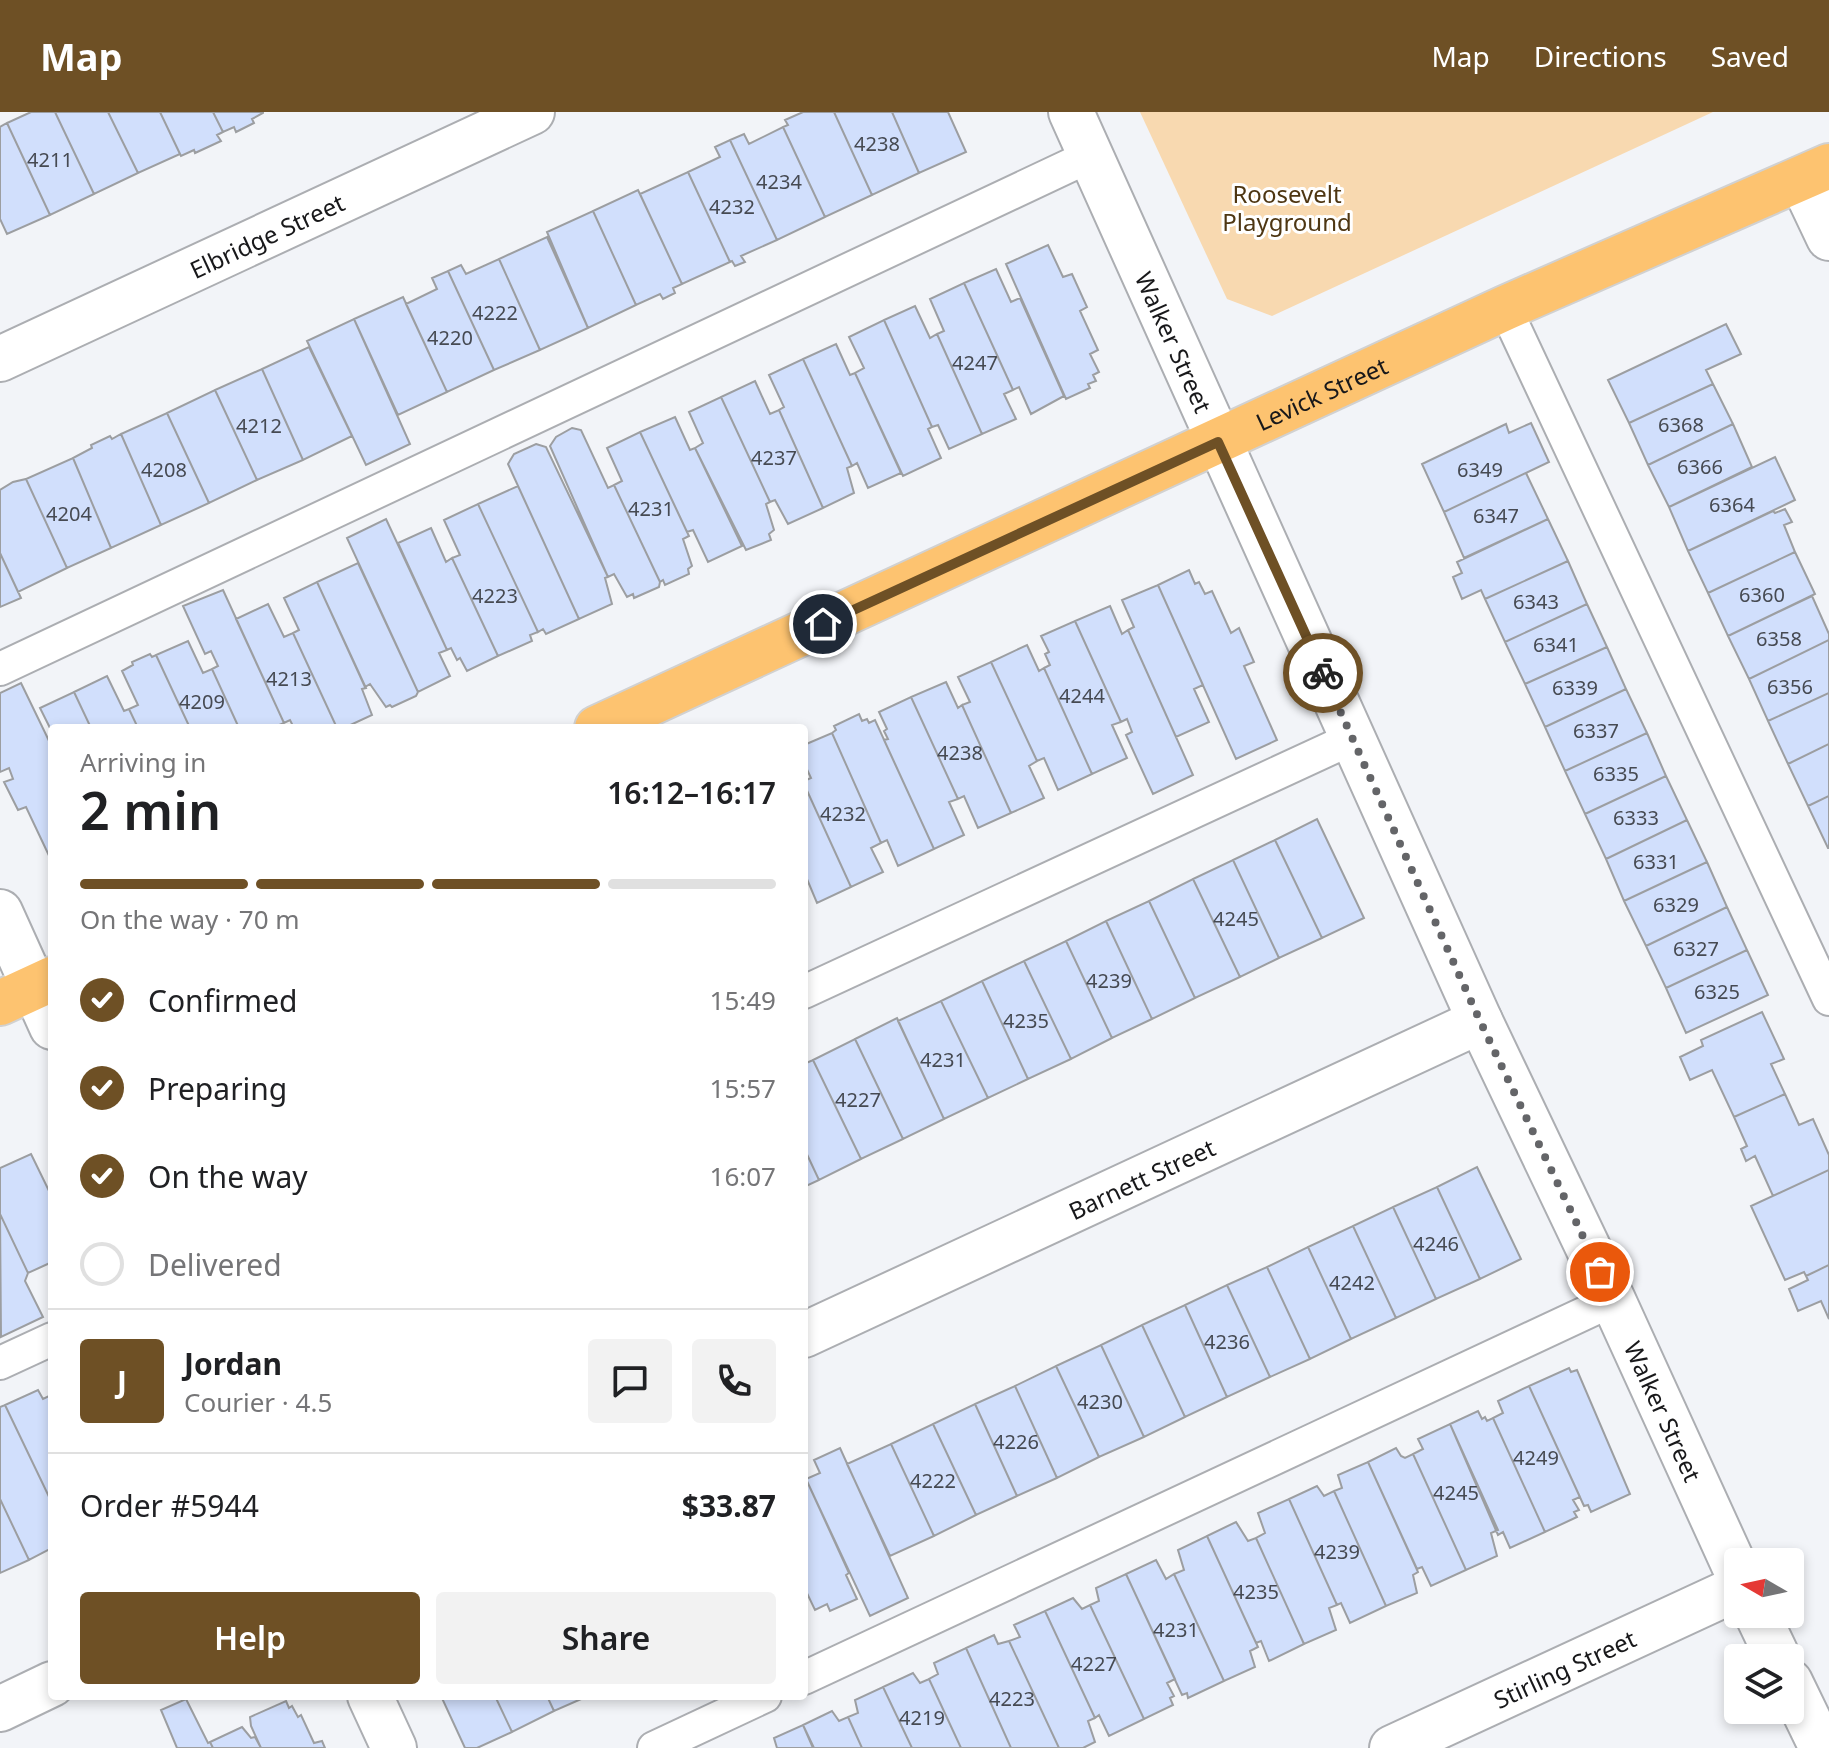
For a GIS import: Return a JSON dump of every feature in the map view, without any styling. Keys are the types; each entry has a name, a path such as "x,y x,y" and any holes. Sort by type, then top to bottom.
{"highway":[{"name":"Levick Street","path":"606,724 1505,308 1815,172"}],"street":[{"name":"Elbridge Street","path":"0,359 532,112"},
{"name":"Walker Street","path":"1071,112 1480,1021 1613,1300 1726,1548"},
{"path":"1815,172 1829,238"},
{"path":"0,912 28,990 48,1021"},
{"name":"Barnett Street","path":"808,1333 1480,1021"},
{"name":"Stirling Street","path":"1392,1748 1724,1594"},
{"path":"0,1709 48,1686"},
{"path":"372,1700 394,1748"},
{"path":"1804,1711 1822,1748"}],"lane":[{"path":"0,669 1092,155"},
{"path":"1505,308 1829,999"},
{"path":"808,990 1353,738"},
{"path":"808,1676 1613,1300"},
{"path":"0,1363 48,1341"},
{"path":"654,1748 756,1700"}],"green space":[{"name":"Roosevelt Playground","path":"1140,112 1713,112 1272,316 1227,299"}],"building":[{"path":"31,112 55,112 94,194 50,215 7,123"},
{"path":"55,112 108,112 138,173 94,194"},
{"path":"108,112 160,112 180,154 138,173"},
{"path":"160,112 213,112 223,132 217,135 221,141 181,156"},
{"path":"213,112 263,113 252,119 254,123 236,132 234,127 223,132"},
{"path":"803,112 834,112 872,195 825,217 783,127 788,125 785,120"},
{"path":"834,112 892,112 919,173 872,195"},
{"path":"892,112 948,112 966,152 919,173"},
{"path":"7,123 50,215 7,234 0,219 0,127"},
{"path":"783,127 825,217 777,240 730,140 744,134 749,144"},
{"path":"730,140 777,240 741,256 745,262 735,266 730,262 688,172 720,157 715,147"},
{"path":"688,172 730,262 682,284 640,194"},
{"path":"638,190 682,284 673,288 675,293 663,299 660,294 636,305 593,211"},
{"path":"593,211 636,305 588,328 547,232"},
{"path":"547,237 588,328 540,350 499,259"},
{"path":"1048,245 1063,277 1072,274 1087,307 1080,311 1098,350 1090,354 1099,372 1093,375 1096,381 1088,384 1090,388 1066,399 1006,264"},
{"path":"499,259 540,350 494,370 448,271 461,265 466,274"},
{"path":"996,269 1011,302 1020,298 1064,396 1031,414 1019,387 1013,390 964,283"},
{"path":"448,271 494,370 447,392 406,304 437,289 432,278"},
{"path":"964,283 1013,390 1004,394 1016,419 982,434 937,334 944,331 930,299"},
{"path":"403,297 447,392 398,415 354,319"},
{"path":"915,306 930,338 937,334 982,434 949,449 938,425 932,427 884,320"},
{"path":"354,319 410,444 366,465 307,341"},
{"path":"884,320 932,427 928,429 941,458 903,476 855,373 864,368 849,337"},
{"path":"1726,324 1741,354 1706,370 1713,384 1629,423 1608,380"},
{"path":"836,344 850,375 855,373 901,473 868,488 857,463 852,466 803,359"},
{"path":"309,347 352,436 303,460 262,369"},
{"path":"803,359 852,466 847,468 854,493 823,508 779,410 784,407 769,375"},
{"path":"262,369 303,460 257,480 215,390"},
{"path":"755,381 770,414 779,410 823,508 788,524 775,500 770,502 721,397"},
{"path":"1713,384 1733,424 1648,465 1629,423"},
{"path":"215,390 257,480 209,503 167,413"},
{"path":"721,397 770,502 766,504 774,530 769,534 771,540 746,550 695,448 703,443 689,412"},
{"path":"167,413 209,503 161,525 121,434"},
{"path":"675,417 690,450 695,448 742,546 708,562 693,530 687,532 640,432"},
{"path":"1531,423 1549,462 1444,512 1422,464 1506,424 1509,433"},
{"path":"1733,424 1752,467 1669,507 1648,465"},
{"path":"572,428 581,430 608,488 614,485 660,582 659,587 634,598 633,594 627,597 614,574 608,577 550,446 556,437"},
{"path":"640,432 689,536 683,539 692,566 688,569 689,574 665,585 663,580 660,582 614,485 622,481 607,448"},
{"path":"121,434 161,525 111,548 73,458 92,448 91,445"},
{"path":"536,444 546,447 608,577 605,578 612,604 579,619 508,464 514,454"},
{"path":"1775,457 1795,500 1688,551 1669,507"},
{"path":"73,458 111,548 67,568 26,479"},
{"path":"1526,473 1548,519 1464,558 1444,512"},
{"path":"26,479 67,568 18,592 0,553 0,490"},
{"path":"518,486 579,619 546,634 543,629 538,632 478,504"},
{"path":"478,504 538,632 530,635 532,641 498,656 452,558 460,555 444,520"},
{"path":"1785,509 1792,522 1784,525 1795,552 1708,593 1688,551 1773,511"},
{"path":"386,519 447,650 439,653 450,676 418,692 347,538"},
{"path":"1548,519 1568,561 1485,599 1481,590 1462,599 1453,577 1462,573 1457,562"},
{"path":"431,528 446,562 452,558 498,656 467,671 451,648 447,650 398,543"},
{"path":"1795,552 1815,594 1728,636 1708,593"},
{"path":"0,553 21,598 0,607"},
{"path":"1568,561 1587,604 1505,642 1485,599"},
{"path":"358,563 418,692 416,696 392,707 386,707 370,684 365,687 317,582"},
{"path":"1189,570 1195,584 1199,582 1205,594 1212,591 1231,633 1239,628 1254,662 1244,666 1277,740 1236,759 1158,585"},
{"path":"317,582 366,688 362,689 372,715 353,724 335,724 293,633 299,630 284,598"},
{"path":"1158,585 1203,685 1194,689 1209,722 1176,737 1128,630 1134,627 1122,600"},
{"path":"223,590 284,723 237,724 212,669 218,666 211,651 205,654 183,606"},
{"path":"1812,596 1829,640 1749,679 1728,636"},
{"path":"268,604 284,637 293,633 335,724 292,724 290,720 284,723 236,619"},
{"path":"1587,604 1607,647 1525,684 1505,642"},
{"path":"1110,606 1122,634 1128,630 1193,775 1153,794 1126,735 1132,732 1127,719 1121,722 1075,621"},
{"path":"1075,621 1121,722 1112,725 1127,758 1092,774 1044,668 1050,665 1045,654 1049,652 1041,636"},
{"path":"1829,640 1829,693 1768,721 1749,679"},
{"path":"188,641 203,673 212,669 237,724 188,724 156,655"},
{"path":"1027,645 1039,671 1044,668 1092,774 1058,790 1044,758 1037,761 991,662"},
{"path":"1607,647 1626,689 1545,727 1525,684"},
{"path":"150,654 152,657 156,655 188,724 136,724 129,709 138,705 122,671 133,665 132,662"},
{"path":"991,662 1037,761 1029,766 1044,798 1011,813 962,705 970,702 958,677"},
{"path":"107,676 124,711 129,709 136,724 89,724 74,692"},
{"path":"946,682 958,708 962,705 1011,813 978,828 964,796 958,799 911,697"},
{"path":"21,683 48,739 48,854 26,807 18,810 4,782 13,779 9,768 0,772 0,693"},
{"path":"1626,689 1647,733 1565,771 1545,727"},
{"path":"74,692 89,724 48,724 40,708"},
{"path":"1829,693 1829,744 1788,764 1768,721"},
{"path":"911,697 958,799 949,802 964,835 934,849 884,740 888,739 884,731 887,729 879,712"},
{"path":"859,714 862,721 867,719 869,723 875,720 934,849 898,866 887,840 881,843 832,733 836,730 834,726"},
{"path":"832,733 881,843 871,848 883,872 851,887 808,793 808,779 811,778 808,772 808,743"},
{"path":"1647,733 1666,776 1585,814 1565,771"},
{"path":"1829,744 1829,796 1808,806 1788,764"},
{"path":"1666,776 1687,820 1606,859 1585,814"},
{"path":"808,793 851,887 817,903 808,882"},
{"path":"1829,796 1829,848 1828,848 1808,806"},
{"path":"1317,819 1364,918 1322,938 1275,840"},
{"path":"1687,820 1707,862 1624,901 1606,859"},
{"path":"1275,840 1322,938 1279,958 1233,860"},
{"path":"1233,860 1279,958 1240,977 1193,879"},
{"path":"1707,862 1727,907 1646,946 1624,901"},
{"path":"1193,879 1240,977 1195,998 1149,901"},
{"path":"1149,901 1195,998 1152,1019 1106,921"},
{"path":"1727,907 1747,950 1666,988 1646,946"},
{"path":"1106,921 1152,1019 1112,1038 1066,941"},
{"path":"1066,941 1112,1038 1071,1059 1024,961"},
{"path":"1747,950 1768,995 1686,1033 1666,988"},
{"path":"1024,961 1071,1059 1028,1079 982,981"},
{"path":"982,981 1028,1079 988,1098 941,1001"},
{"path":"941,1001 988,1098 944,1119 898,1021"},
{"path":"1762,1012 1784,1059 1771,1064 1785,1094 1734,1117 1712,1070 1690,1080 1680,1057 1703,1046 1701,1040"},
{"path":"897,1018 944,1119 903,1139 855,1039"},
{"path":"855,1039 903,1139 861,1159 813,1060"},
{"path":"813,1060 861,1159 819,1180 808,1157 808,1062"},
{"path":"1785,1094 1799,1125 1813,1119 1829,1155 1829,1170 1773,1196 1755,1156 1746,1161 1741,1149 1747,1146 1734,1117"},
{"path":"31,1154 48,1189 48,1264 28,1273 0,1214 0,1168"},
{"path":"808,1157 819,1180 808,1185"},
{"path":"1477,1167 1521,1259 1480,1279 1437,1187"},
{"path":"1829,1170 1829,1265 1806,1276 1804,1272 1785,1280 1751,1206"},
{"path":"1437,1187 1480,1279 1436,1299 1393,1207"},
{"path":"1393,1207 1436,1299 1396,1318 1353,1226"},
{"path":"0,1214 28,1273 25,1281 43,1317 1,1337"},
{"path":"1353,1226 1396,1318 1351,1339 1308,1247"},
{"path":"1308,1247 1351,1339 1310,1359 1267,1267"},
{"path":"1829,1265 1829,1319 1821,1301 1798,1311 1789,1289 1808,1280 1806,1276"},
{"path":"1267,1267 1310,1359 1270,1377 1227,1285"},
{"path":"1227,1285 1270,1377 1227,1397 1185,1305"},
{"path":"1185,1305 1227,1397 1185,1417 1142,1325"},
{"path":"1142,1325 1185,1417 1144,1437 1101,1345"},
{"path":"1101,1345 1144,1437 1099,1457 1056,1366"},
{"path":"1056,1366 1099,1457 1057,1478 1015,1386"},
{"path":"1569,1368 1571,1372 1577,1370 1630,1494 1591,1512 1588,1505 1584,1506 1529,1386"},
{"path":"1015,1386 1057,1478 1017,1496 975,1404"},
{"path":"1529,1386 1580,1497 1573,1500 1579,1510 1574,1512 1577,1517 1545,1532 1493,1418 1503,1413 1498,1401"},
{"path":"38,1390 43,1399 48,1396 48,1495 5,1405"},
{"path":"975,1404 1017,1496 976,1515 933,1424"},
{"path":"5,1405 48,1495 48,1550 29,1560 0,1499 0,1407"},
{"path":"1478,1411 1482,1419 1485,1417 1487,1421 1493,1418 1545,1532 1510,1548 1503,1532 1498,1535 1450,1424"},
{"path":"933,1424 976,1515 934,1536 891,1444"},
{"path":"1450,1424 1498,1530 1491,1533 1497,1556 1466,1570 1413,1454 1423,1449 1418,1439"},
{"path":"891,1444 934,1536 890,1556 847,1464"},
{"path":"840,1448 908,1598 870,1616 808,1483 808,1478 820,1473 814,1460"},
{"path":"1396,1448 1405,1458 1413,1454 1466,1570 1431,1586 1422,1567 1417,1569 1368,1462"},
{"path":"1368,1462 1418,1572 1413,1575 1417,1593 1386,1606 1334,1491 1342,1488 1338,1475"},
{"path":"808,1483 849,1573 846,1575 857,1599 830,1611 827,1604 815,1610 808,1595"},
{"path":"1317,1486 1324,1496 1334,1491 1386,1606 1350,1623 1341,1603 1337,1605 1289,1499"},
{"path":"0,1499 29,1560 0,1573"},
{"path":"1289,1499 1337,1605 1329,1608 1336,1630 1304,1644 1256,1538 1265,1533 1258,1513"},
{"path":"1236,1522 1248,1541 1256,1538 1304,1644 1269,1661 1261,1641 1256,1643 1207,1536"},
{"path":"1207,1536 1258,1647 1250,1651 1255,1667 1224,1681 1174,1574 1184,1570 1178,1550"},
{"path":"1156,1560 1166,1579 1174,1574 1224,1681 1188,1698 1187,1693 1182,1695 1126,1574"},
{"path":"1126,1574 1175,1679 1167,1683 1174,1696 1170,1698 1173,1705 1144,1719 1090,1605 1099,1601 1096,1588"},
{"path":"1073,1598 1082,1609 1090,1605 1144,1719 1109,1736 1099,1715 1095,1718 1045,1611"},
{"path":"1045,1611 1095,1718 1088,1721 1095,1742 1083,1748 1059,1748 1009,1641 1020,1637 1014,1625"},
{"path":"994,1635 998,1644 1009,1641 1059,1748 1011,1748 966,1648"},
{"path":"966,1648 1011,1748 961,1748 929,1679 938,1674 934,1663"},
{"path":"913,1673 920,1683 929,1679 961,1748 912,1748 883,1687"},
{"path":"883,1687 912,1748 862,1748 848,1717 858,1713 855,1700"},
{"path":"186,1700 213,1748 177,1748 161,1710"},
{"path":"443,1700 497,1700 512,1732 477,1748 465,1748"},
{"path":"497,1700 549,1700 554,1711 512,1732"},
{"path":"549,1700 579,1700 554,1711"},
{"path":"286,1701 298,1717 301,1715 314,1743 322,1741 325,1748 261,1748 250,1717"},
{"path":"832,1711 839,1721 848,1717 862,1748 814,1748 803,1725"},
{"path":"803,1725 813,1748 777,1748 774,1738"},
{"path":"242,1727 251,1738 255,1737 261,1748 213,1748 210,1742"}],"way so far":[{"path":"1323,673 1480,1021 1600,1272"}],"route":[{"path":"823,624 1218,442 1323,673"}]}
